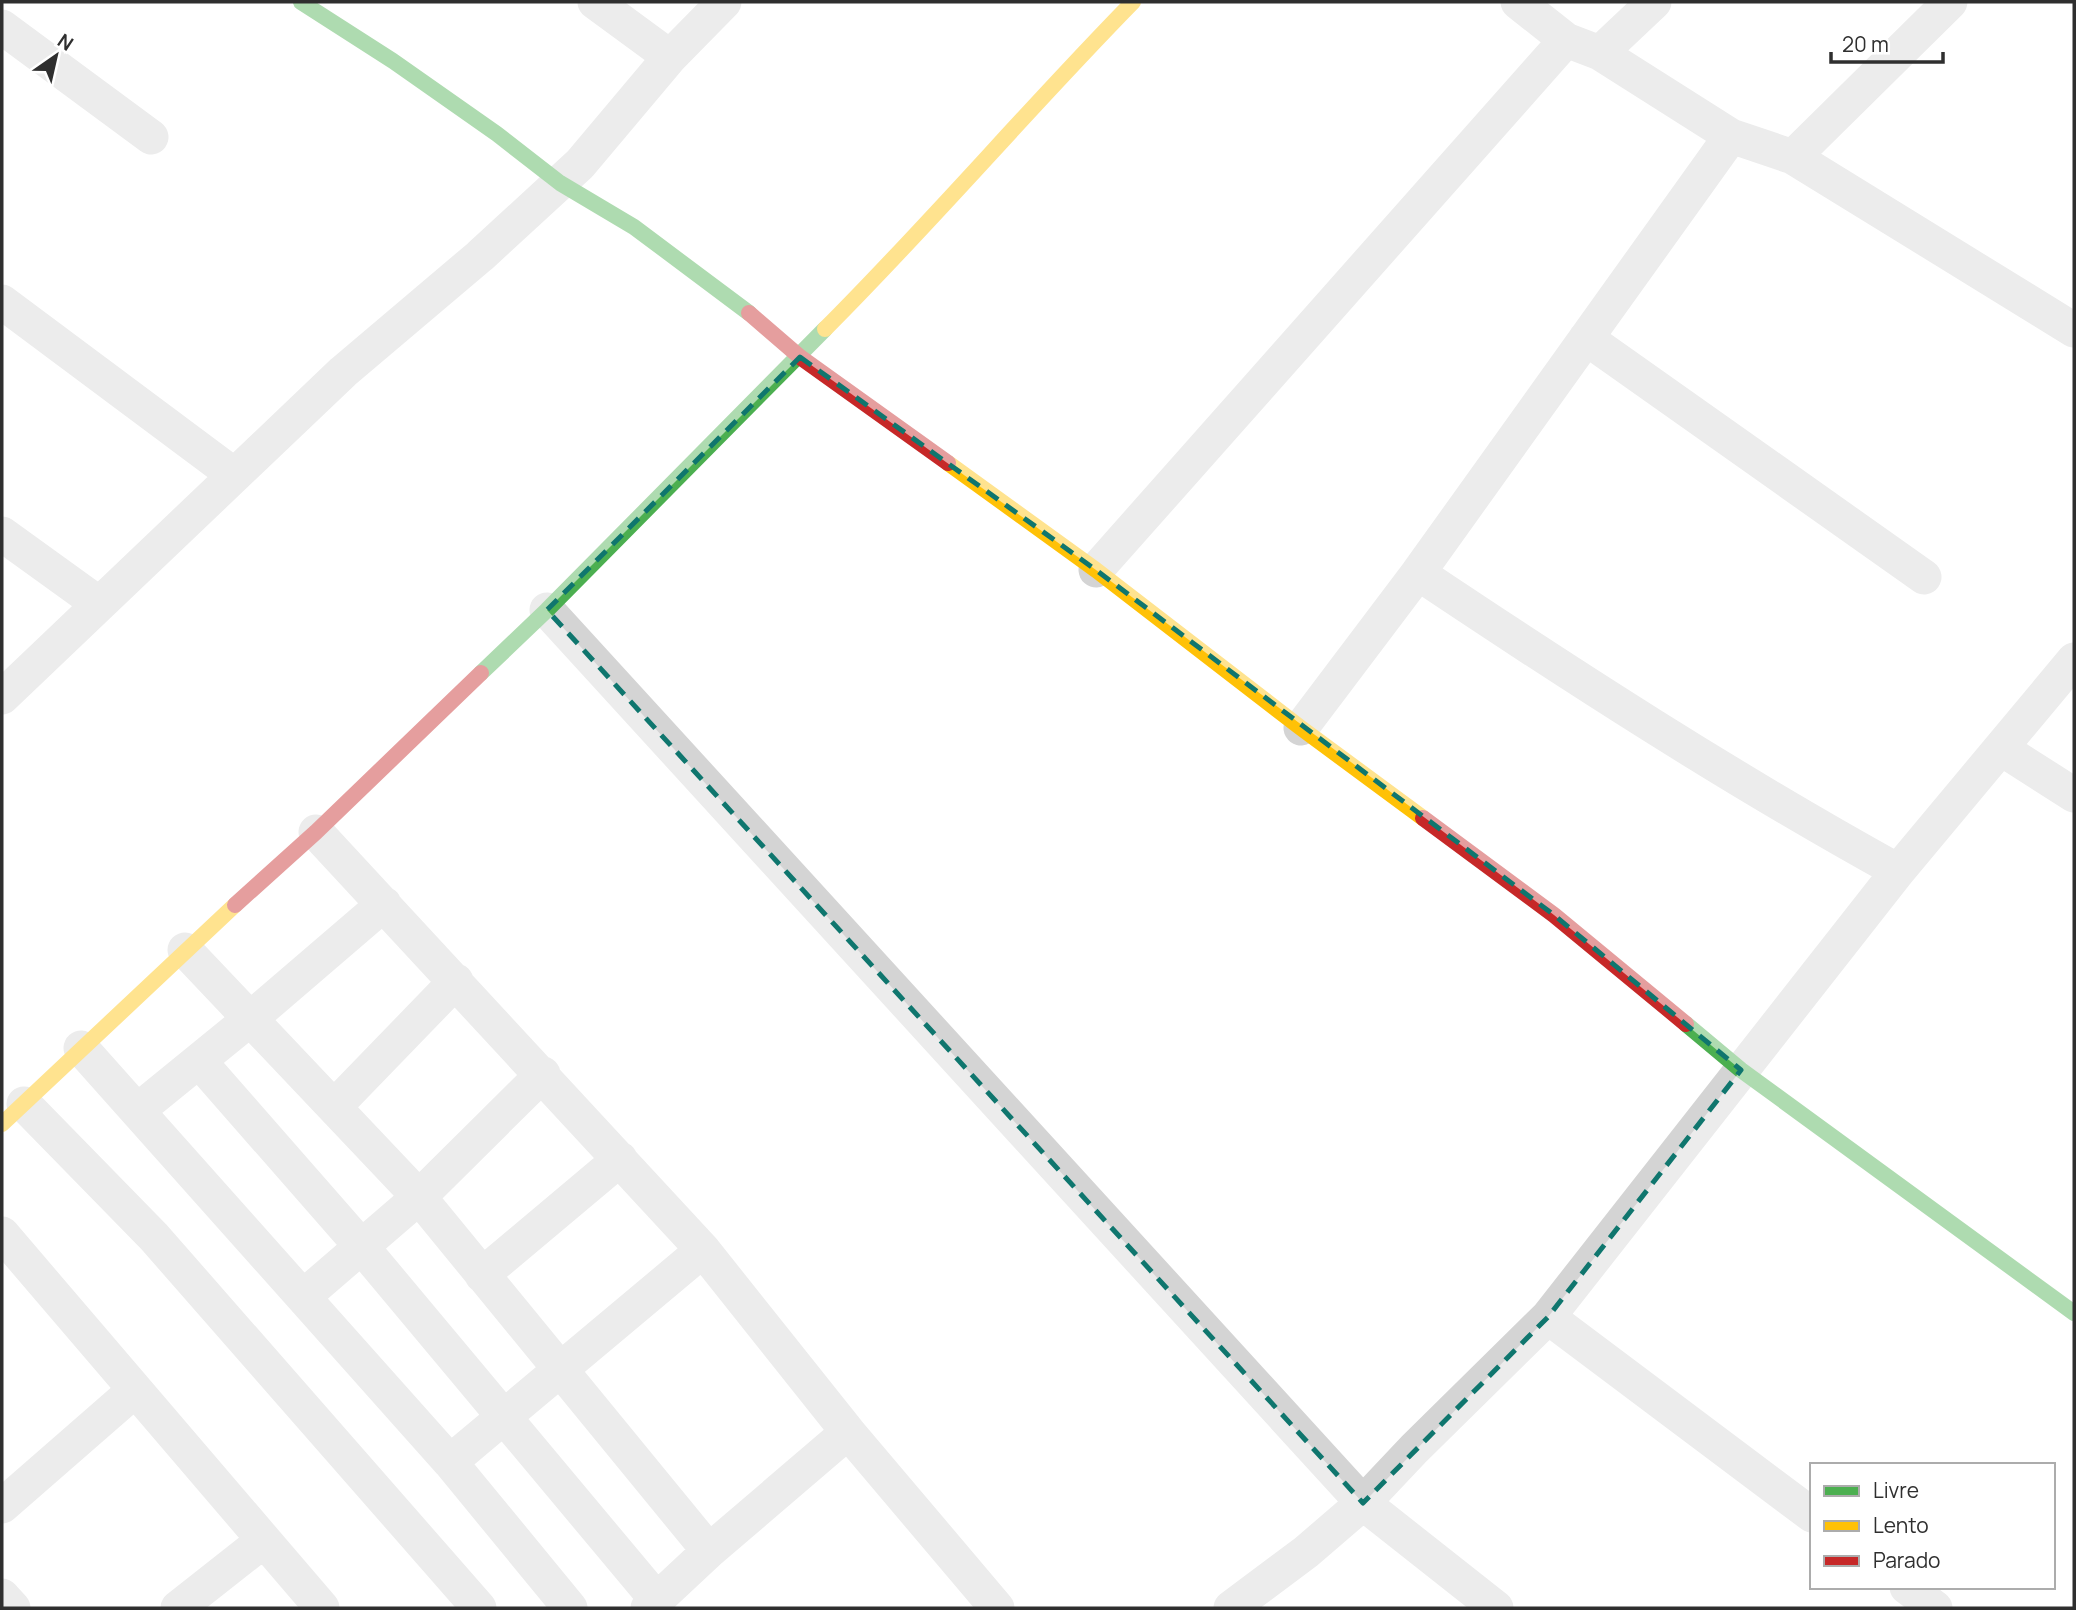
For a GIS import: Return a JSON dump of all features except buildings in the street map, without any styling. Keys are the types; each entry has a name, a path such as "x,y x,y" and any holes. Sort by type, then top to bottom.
{"street":[{"path":"301,2 455,105 561,183 634,227 767,326 800,357 1096,570 1301,728 1554,915 1741,1070 2074,1313"},
{"path":"595,2 670,57"},
{"path":"2,697 343,372 561,183 670,57 724,2"},
{"path":"479,1608 154,1237 13,1114 185,950 316,832 547,610 892,262 1068,68 1133,2"},
{"path":"1518,2 1566,40 1600,53 1731,136 1793,157 2074,330"},
{"path":"1600,53 1654,2"},
{"path":"1793,157 1950,2"},
{"path":"2,27 151,137"},
{"path":"1096,570 1566,40"},
{"path":"1301,728 1418,573 1731,136"},
{"path":"2,302 233,475"},
{"path":"1586,338 1924,577"},
{"path":"2,534 99,604"},
{"path":"1418,573 1559,667 1720,768 1898,871"},
{"path":"547,610 1363,1503 1496,1608"},
{"path":"1231,1608 1306,1552 1363,1503 1414,1448 1548,1317 1898,871 2074,660"},
{"path":"2002,749 2074,795"},
{"path":"316,832 703,1250 848,1432 997,1608"},
{"path":"137,1111 384,904"},
{"path":"185,950 419,1197 709,1551"},
{"path":"334,1107 456,981"},
{"path":"81,1048 450,1462 570,1608"},
{"path":"199,1060 361,1246 504,1418 652,1604 709,1551 848,1432"},
{"path":"303,1297 419,1197 542,1074"},
{"path":"482,1275 620,1159"},
{"path":"2,1234 322,1608"},
{"path":"450,1462 703,1250"},
{"path":"1548,1317 1810,1514"},
{"path":"2,1506 135,1390"},
{"path":"178,1608 263,1541"},
{"path":"1273,1608 1306,1552"},
{"path":"1910,1589 1935,1608"},
{"path":"2,1596 13,1608"}],"highlighted area":[{"path":"800,357 1096,570 1554,915 1741,1070 1548,1317 1363,1503 547,610"}],"traffic: fast":[{"path":"301,2 393,61 497,134 560,183 634,227 749,313"},
{"path":"481,673 547,610 825,329"},
{"path":"1686,1024 1741,1070 2074,1313"}],"traffic: slow":[{"path":"825,329 1133,2"},
{"path":"948,463 1096,570 1423,818"},
{"path":"2,1124 235,905"}],"traffic: jam":[{"path":"749,313 800,357 948,463"},
{"path":"235,905 316,832 481,673"},
{"path":"1423,818 1554,915 1686,1024"}]}
